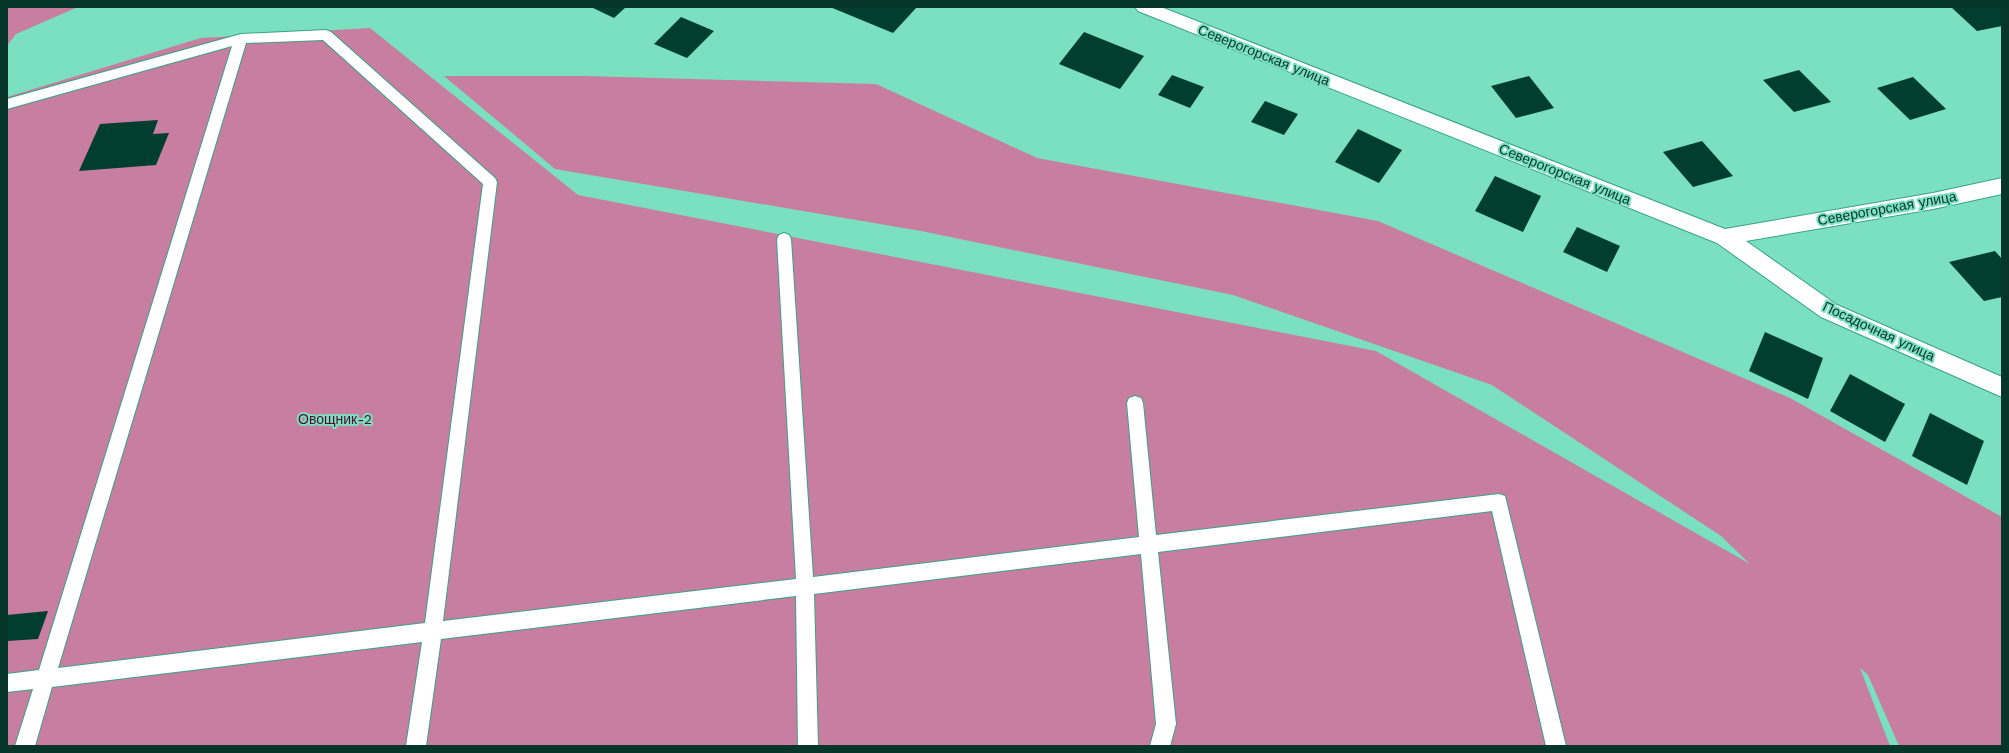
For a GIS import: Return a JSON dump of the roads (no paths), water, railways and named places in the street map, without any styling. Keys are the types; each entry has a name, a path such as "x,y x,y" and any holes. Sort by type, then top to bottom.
{"street":[{"name":"Северогорская улица","path":"1144,7 1724,237 1933,201 2002,186"},
{"name":"Посадочная улица","path":"1724,237 1829,310 2002,388"}],"lane":[{"path":"7,104 241,39 326,35 490,182 433,631 416,746"},
{"path":"25,746 241,39"},
{"path":"784,239 805,586 808,746"},
{"path":"1136,403 1166,724 1160,746"},
{"path":"7,683 1499,502 1556,746"}],"park label":[{"name":"Овощник-2","path":"335,419"}]}
